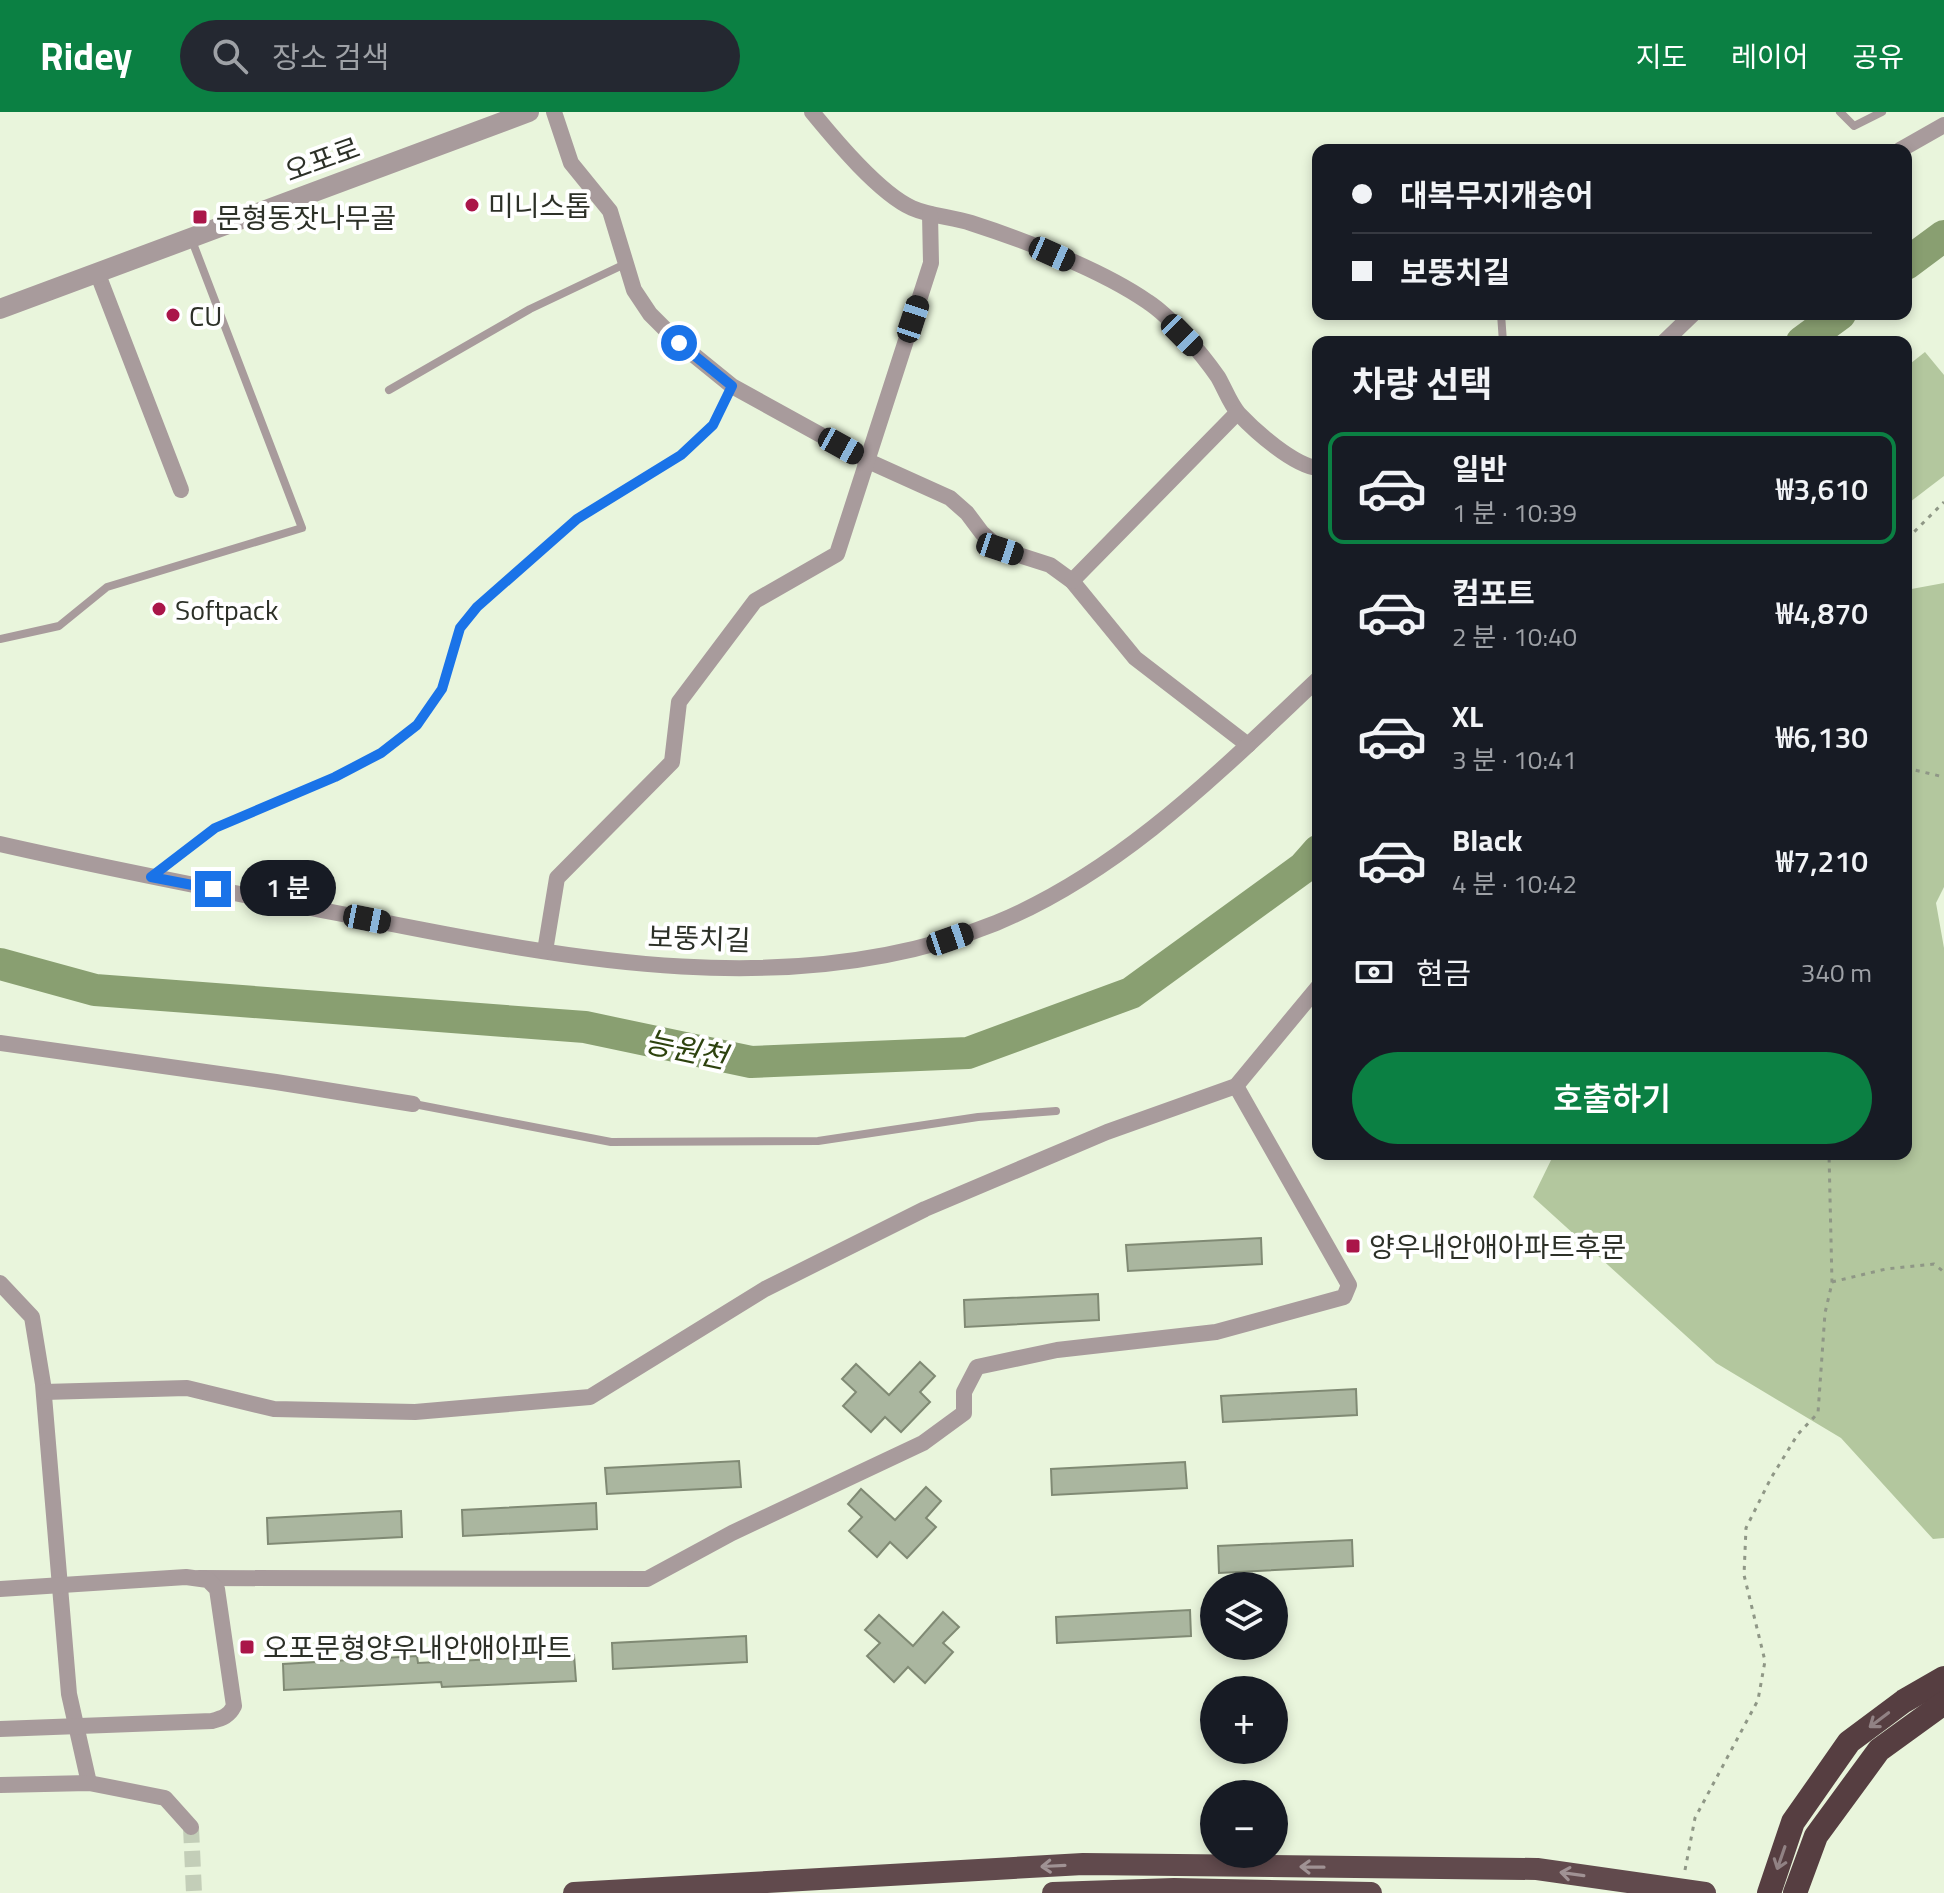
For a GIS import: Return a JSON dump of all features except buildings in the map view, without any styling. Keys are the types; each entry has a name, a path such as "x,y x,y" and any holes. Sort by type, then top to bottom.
{"highway":[{"path":"1769,1893 1793,1822 1849,1742 1904,1701 1944,1678"},
{"path":"1795,1893 1816,1836 1879,1750 1944,1703"},
{"path":"574,1893 1098,1864 1537,1869 1705,1893"},
{"path":"1053,1893 1174,1889 1371,1893"}],"street":[{"path":"554,112 571,163 610,211 634,290 650,314 679,343 732,386 868,461 950,498 1000,549 1050,565 1072,581 1135,658 1248,745"},
{"path":"812,112 857,163 911,208 969,222 1027,243 1078,265 1150,303 1198,351 1219,379 1237,413 1290,457 1312,466"},
{"name":"오포로","path":"0,309 523,113"},
{"path":"1911,144 1944,125"},
{"path":"545,951 557,878 672,762 679,702 755,601 837,554 931,263 930,214"},
{"path":"97,272 181,490"},
{"path":"1670,336 1687,320"},
{"path":"1072,581 1237,413"},
{"name":"보뚱치길","path":"0,844 151,877 545,951 717,969 853,960 926,947 997,922 1070,886 1195,795 1312,685"},
{"path":"44,1392 187,1388 274,1409 415,1412 590,1397 765,1289 925,1209 1107,1132 1236,1086 1312,994"},
{"path":"0,1043 413,1104"},
{"path":"0,1589 58,1583 199,1578 647,1579 732,1533 923,1443 964,1413 964,1392 977,1367 1057,1350 1216,1332 1344,1297 1349,1285 1236,1086"},
{"path":"0,1283 32,1317 44,1392 58,1583 75,1727 89,1783"},
{"path":"0,1729 212,1721 231,1713 234,1706 217,1589 214,1584 199,1578"},
{"path":"0,1785 89,1783 165,1798 191,1827"}],"lane":[{"path":"1840,112 1854,126 1882,112"},
{"path":"0,639 59,626 107,587 302,528 190,237"},
{"path":"389,390 530,309 625,264"},
{"path":"151,877 215,828 335,777 381,753 417,725 442,689 460,628 477,607 577,519 681,455 713,425 732,386"},
{"path":"413,1104 611,1142 818,1141 978,1117 1056,1111"}],"path":[{"path":"1912,534 1944,502"},
{"path":"1912,769 1944,777"},
{"path":"1684,1878 1695,1818 1758,1700 1765,1661 1744,1575 1746,1528 1798,1434 1818,1413 1825,1313 1832,1283 1829,1160"},
{"path":"1832,1283 1886,1269 1934,1264 1944,1272"}],"green space":[{"path":"1925,352 1944,375 1944,476 1912,500 1912,362"},
{"path":"1944,583 1944,887 1936,903 1944,948 1944,1538 1933,1539 1841,1438 1716,1363 1533,1197 1551,1160 1912,1160 1912,589"}],"waterway":[{"name":"능원천","path":"1912,260 1944,236"},
{"name":"능원천","path":"1810,336 1832,320"},
{"name":"능원천","path":"0,964 95,990 585,1027 751,1062 968,1053 1131,993 1303,868 1312,858"}],"tunnel":[{"path":"191,1827 194,1893"}],"place":[{"name":"미니스톱","path":"472,205"},
{"name":"문형동잣나무골","path":"200,217"},
{"name":"CU","path":"173,315"},
{"name":"Softpack","path":"159,609"},
{"name":"양우내안애아파트후문","path":"1353,1246"},
{"name":"오포문형양우내안애아파트","path":"247,1647"}],"route":[{"path":"213,889 151,877 215,828 335,777 381,753 417,725 442,689 460,628 477,607 577,519 681,455 713,425 732,386 679,343"}]}
